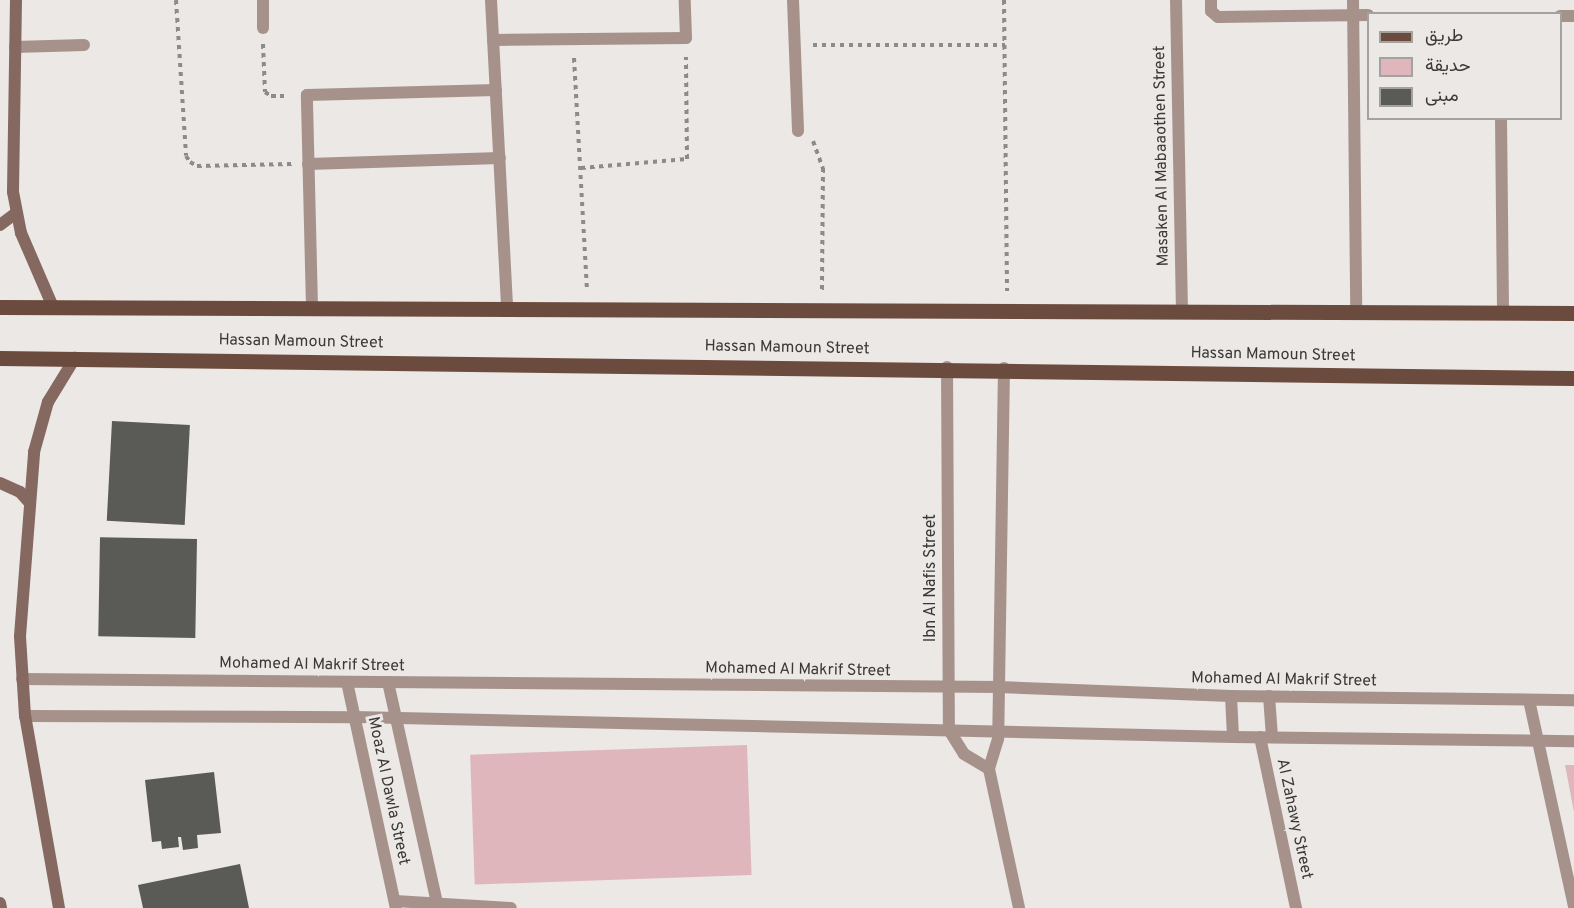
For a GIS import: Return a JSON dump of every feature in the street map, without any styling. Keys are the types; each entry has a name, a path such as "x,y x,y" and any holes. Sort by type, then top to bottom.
{"main road":[{"name":"Hassan Mamoun Street","path":"0,307 1574,313"},
{"name":"Hassan Mamoun Street","path":"0,358 947,367 1574,378"}],"street":[{"path":"16,0 16,213 30,258 53,307"},
{"path":"263,0 263,28"},
{"path":"491,0 507,308"},
{"path":"493,40 686,38 685,0"},
{"path":"793,0 798,131"},
{"name":"Masaken Al Mabaaothen Street","path":"1176,0 1182,311"},
{"path":"1211,0 1211,11 1218,17 1367,15"},
{"path":"1353,0 1356,312"},
{"path":"15,47 84,45"},
{"path":"312,307 307,95 496,90"},
{"path":"1501,120 1503,312"},
{"path":"308,164 500,158"},
{"path":"0,225 16,213"},
{"path":"59,908 25,716 21,603 28,501 39,427 48,402 75,358"},
{"name":"Ibn Al Nafis Street","path":"947,367 949,730"},
{"path":"1004,368 998,729 989,769 1019,908"},
{"path":"0,483 20,492 28,501"},
{"name":"Mohamed Al Makrif Street","path":"22,680 999,687 1231,696 1574,700"},
{"name":"Moaz Al Dawla Street","path":"347,682 396,904"},
{"name":"Moaz Al Dawla Street","path":"388,682 437,906"},
{"path":"1231,696 1233,737"},
{"name":"Al Zahawy Street","path":"1269,696 1266,737 1296,908"},
{"path":"1529,700 1574,906"},
{"path":"25,716 355,717 949,730 998,729 1233,737 1574,741"},
{"path":"949,730 964,754 989,769"},
{"path":"0,903 1,908"},
{"path":"396,904 511,908"}],"path":[{"path":"176,0 186,156 190,162 197,166 308,164"},
{"path":"1004,0 1007,310"},
{"path":"263,28 266,94 307,95"},
{"path":"581,168 687,159 686,38"},
{"path":"573,39 588,308"},
{"path":"795,45 1005,45"},
{"path":"798,131 817,145 822,156 822,309"}],"green space":[{"path":"747,745 752,875 475,885 470,755"},
{"path":"1565,765 1574,765 1574,812"}],"building":[{"path":"112,421 190,425 185,525 107,521"},
{"path":"100,537 197,539 195,638 98,636"},
{"path":"214,772 221,833 197,835 198,848 183,850 181,837 178,837 179,847 162,849 161,841 152,842 145,780"},
{"path":"240,864 249,908 143,908 138,885"}]}
